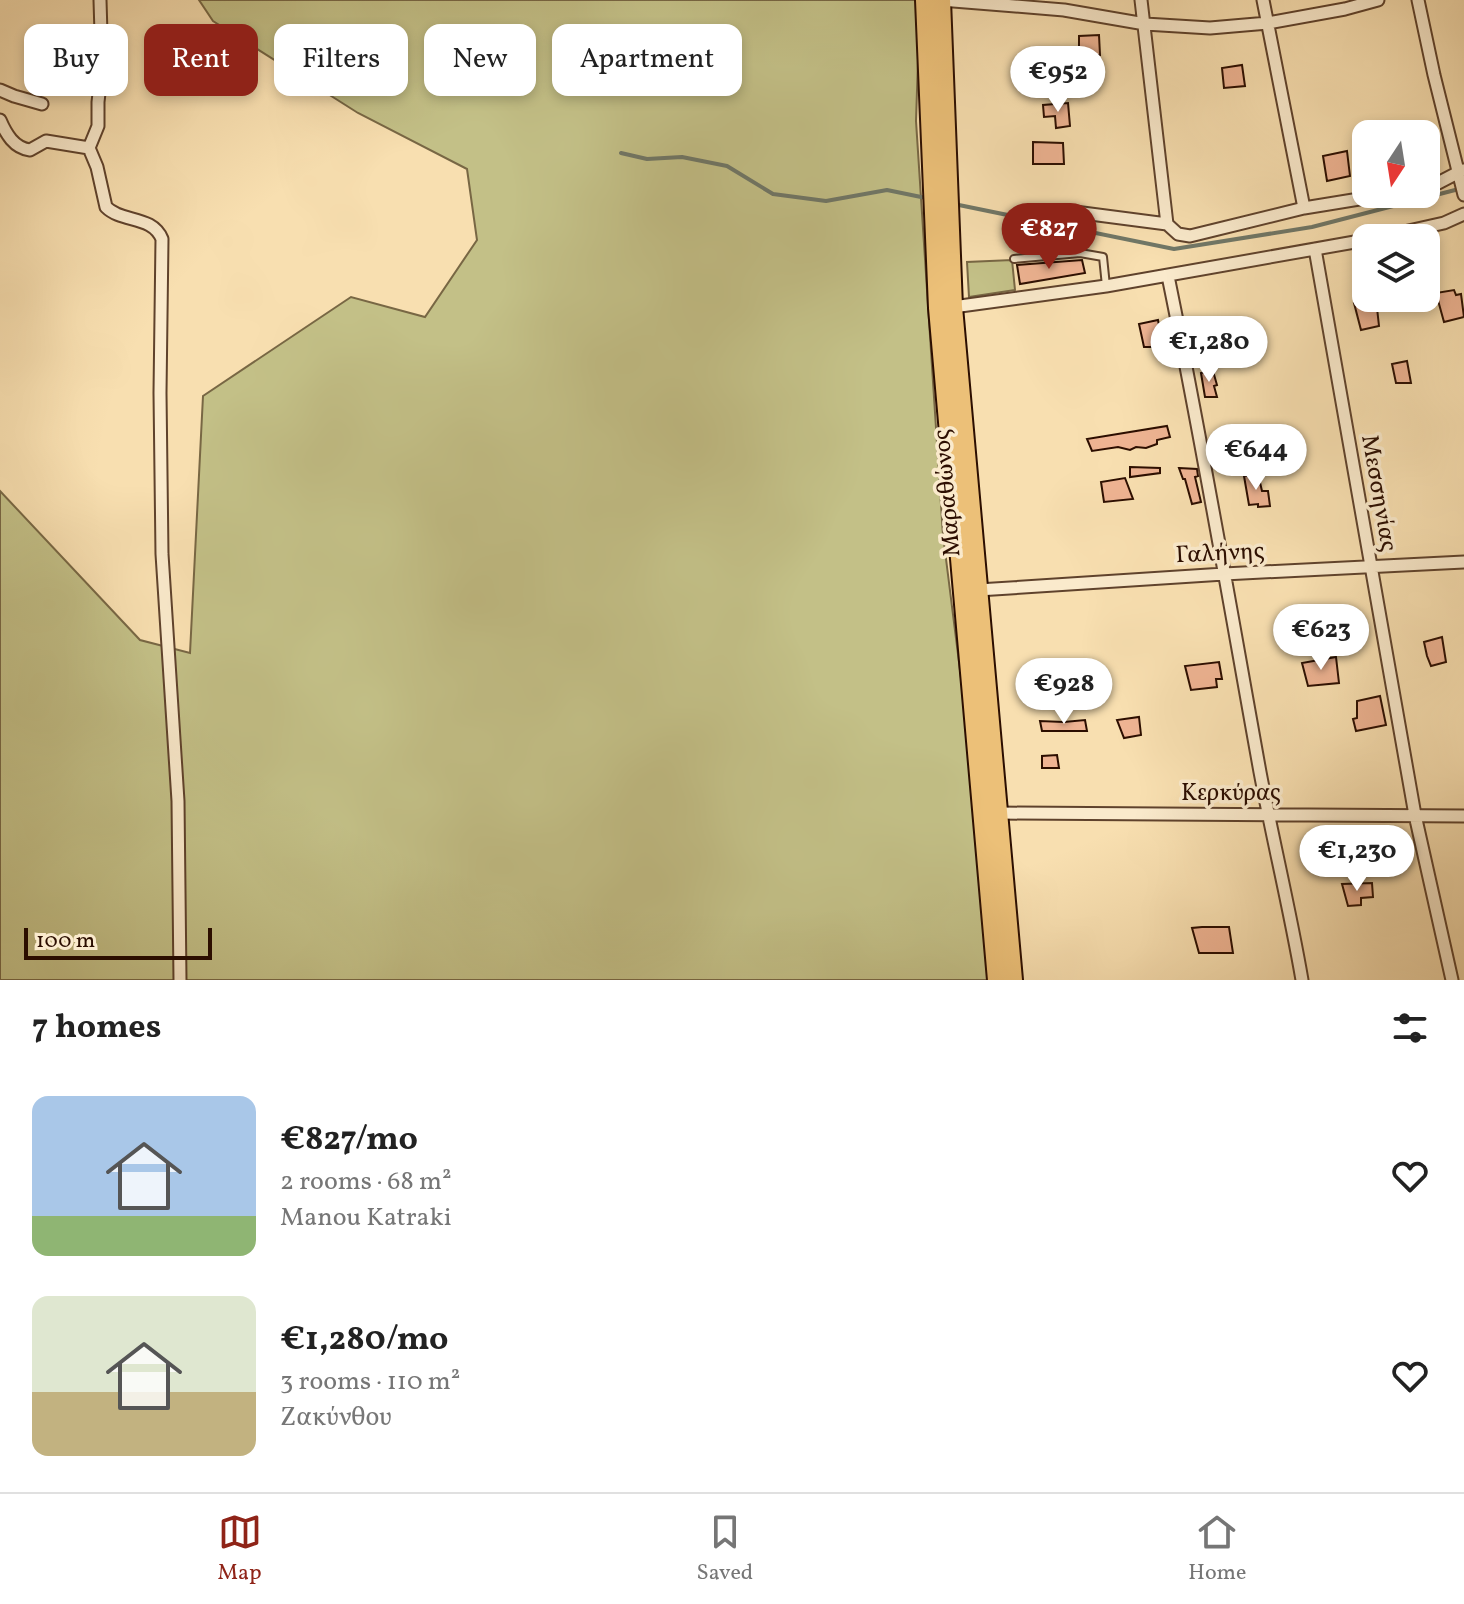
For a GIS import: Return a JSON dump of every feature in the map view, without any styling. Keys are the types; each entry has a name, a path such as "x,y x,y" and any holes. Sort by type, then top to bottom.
{"main road":[{"name":"Μαραθώνος","path":"925,0 1013,980"},
{"name":"Μαραθώνος","path":"941,0 938,308 997,980"}],"street":[{"path":"100,0 102,67 98,126 89,148 97,167 106,207 153,227 162,239 162,554 176,762 180,980"},
{"path":"941,0 1064,10 1145,24 1210,28 1268,23 1378,0"},
{"path":"1141,0 1167,224"},
{"path":"1263,0 1304,208"},
{"path":"1418,0 1464,195"},
{"path":"0,90 42,104"},
{"path":"0,120 7,135 21,149 30,150 46,141 89,148"},
{"path":"1440,182 1461,173"},
{"path":"1075,212 1167,224 1178,234 1190,236 1304,208 1352,200"},
{"path":"1440,224 1464,214"},
{"path":"953,307 1168,276 1352,242"},
{"name":"Μεσσηνίας","path":"1315,249 1415,815 1452,980"},
{"path":"1168,276 1268,815 1302,980"},
{"name":"Γαλήνης","path":"978,590 1464,562"},
{"name":"Κερκύρας","path":"998,813 1464,816"}],"lane":[{"path":"1014,259 1080,253 1103,257 1106,286"}],"shaded area":[{"path":"199,0 920,0 916,121 943,535 969,742 991,980 0,980 0,491 140,640 190,653 203,396 351,297 425,317 477,240 467,169 331,96 408,96 408,24 274,24 274,60 258,50 258,24 218,24"},
{"path":"1012,260 1015,290 969,297 967,262"}],"building":[{"path":"1099,35 1100,55 1079,55 1079,36"},
{"path":"1242,65 1245,86 1224,88 1222,68"},
{"path":"1068,103 1070,126 1056,128 1055,116 1044,117 1043,105"},
{"path":"1033,142 1063,143 1064,164 1033,164"},
{"path":"1347,151 1350,176 1327,181 1323,156"},
{"path":"1082,260 1085,273 1020,284 1017,265"},
{"path":"1454,290 1456,295 1461,294 1464,317 1444,322 1440,292"},
{"path":"1356,312 1377,312 1379,326 1361,330"},
{"path":"1158,320 1162,342 1144,347 1139,324"},
{"path":"1407,361 1411,383 1396,383 1392,364"},
{"path":"1213,371 1217,397 1205,397 1201,373"},
{"path":"1167,426 1170,437 1157,440 1157,444 1146,448 1130,450 1118,447 1092,451 1087,439"},
{"path":"1264,428 1265,432 1276,432 1279,446 1255,447 1251,431"},
{"path":"1130,467 1160,468 1160,473 1130,477"},
{"path":"1179,468 1197,469 1198,476 1195,477 1201,502 1192,504"},
{"path":"1258,474 1262,491 1268,491 1270,506 1249,505 1244,476"},
{"path":"1125,478 1133,499 1104,502 1101,482"},
{"path":"1442,637 1446,662 1431,666 1424,642"},
{"path":"1336,657 1339,683 1308,686 1302,663"},
{"path":"1219,662 1222,679 1216,679 1217,687 1191,690 1185,666"},
{"path":"1380,696 1386,725 1356,731 1353,719 1357,718 1357,701"},
{"path":"1139,717 1141,735 1124,738 1117,720"},
{"path":"1085,720 1087,731 1042,731 1040,721 1064,722"},
{"path":"1057,755 1059,768 1042,768 1042,756"},
{"path":"1372,883 1373,897 1361,898 1361,905 1348,906 1342,884"},
{"path":"1229,927 1233,953 1199,953 1192,928"}],"waterway":[{"path":"621,153 647,159 682,157 727,166 773,194 826,201 887,190 926,198"},
{"path":"954,204 1174,249 1312,227 1459,189"}]}
